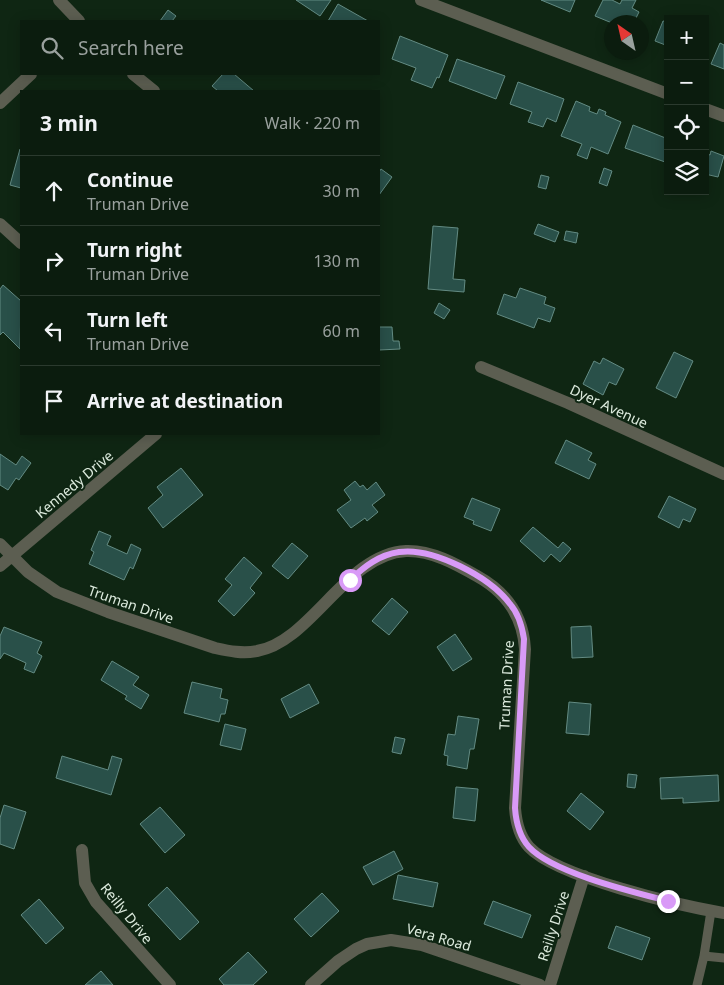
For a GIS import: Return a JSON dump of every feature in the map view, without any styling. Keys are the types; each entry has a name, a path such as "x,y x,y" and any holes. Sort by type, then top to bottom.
{"street":[{"path":"59,0 78,20"},
{"path":"422,0 664,92"},
{"path":"0,103 30,75"},
{"path":"135,75 153,90"},
{"path":"709,110 724,116"},
{"path":"0,224 20,242"},
{"name":"Dyer Avenue","path":"481,367 724,474"},
{"name":"Kennedy Drive","path":"12,556 155,435"},
{"name":"Truman Drive","path":"0,544 36,578 67,597 215,648 238,652 258,651 277,644 361,570 388,554 406,551 426,554 447,561 478,576 495,588 510,603 520,619 523,634 524,654 515,808 518,828 528,846 544,859 584,876 645,895 718,912"},
{"path":"0,566 12,556"},
{"name":"Reilly Drive","path":"82,850 85,883 96,902 170,985"},
{"name":"Reilly Drive","path":"550,985 584,876"},
{"name":"Vera Road","path":"311,985 356,948 379,941 391,940 422,945 540,985"}],"lane":[{"path":"697,985 718,912"},
{"path":"704,956 724,958"}],"building":[{"path":"296,0 331,0 320,16"},
{"path":"541,0 575,0 570,12"},
{"path":"603,0 612,0 620,4 622,0 636,0 632,8 639,12 638,15 604,15 604,20 595,16"},
{"path":"338,4 366,20 329,20"},
{"path":"168,10 176,16 173,20 161,20"},
{"path":"663,21 664,21 664,44 655,41"},
{"path":"400,36 448,55 439,78 437,77 432,88 411,80 416,68 392,59"},
{"path":"720,43 724,45 724,69 711,64"},
{"path":"457,59 505,76 496,99 449,81"},
{"path":"222,75 235,75 253,90 217,90 212,86"},
{"path":"518,82 564,99 556,122 547,118 543,127 528,122 532,112 510,104"},
{"path":"576,101 590,107 589,111 597,114 599,109 606,112 605,115 621,122 608,154 591,147 587,159 577,155 582,144 561,136"},
{"path":"633,125 664,137 664,162 625,148"},
{"path":"20,149 20,188 10,185"},
{"path":"711,151 724,156 718,177 709,175"},
{"path":"604,168 612,171 607,186 599,183"},
{"path":"381,169 392,177 380,194"},
{"path":"541,175 549,177 546,189 538,187"},
{"path":"538,224 559,232 555,242 534,234"},
{"path":"433,226 458,228 453,279 465,280 464,292 428,289"},
{"path":"566,231 578,233 576,243 564,240"},
{"path":"3,285 20,300 20,349 3,332 0,335 0,289"},
{"path":"520,288 546,297 544,304 555,308 550,322 538,318 534,328 497,314 504,294 516,298"},
{"path":"439,303 450,310 444,319 434,313"},
{"path":"380,327 392,327 393,341 399,341 400,349 380,350"},
{"path":"674,352 693,361 676,398 656,388"},
{"path":"603,358 624,369 616,385 609,382 603,395 583,384 594,361 600,364"},
{"path":"566,440 592,453 588,460 596,464 589,479 555,463"},
{"path":"0,454 16,465 22,456 31,463 19,480 16,478 8,490 0,485"},
{"path":"181,468 203,495 163,528 148,508 163,495 157,487"},
{"path":"355,481 360,487 363,485 367,490 376,482 385,495 372,505 378,512 367,521 365,518 351,528 337,510 351,500 344,490"},
{"path":"669,496 696,509 690,522 683,519 679,528 658,517"},
{"path":"472,498 500,509 491,531 473,524 474,521 464,517"},
{"path":"533,527 558,548 563,542 571,549 560,562 551,554 544,562 520,541"},
{"path":"99,531 111,536 107,545 127,554 131,544 141,549 133,569 130,567 124,580 89,564 94,552 91,550"},
{"path":"292,543 308,556 288,579 272,566"},
{"path":"244,557 262,573 250,588 255,593 234,616 218,601 232,585 225,579"},
{"path":"392,598 408,612 389,635 372,621"},
{"path":"591,626 593,657 572,658 571,627"},
{"path":"4,627 42,642 37,653 42,656 34,673 24,669 26,663 4,653 0,659 0,636"},
{"path":"455,634 472,659 453,671 437,647"},
{"path":"112,661 139,677 133,685 149,695 141,709 125,699 127,696 101,680"},
{"path":"192,682 222,689 220,698 228,700 225,714 221,714 219,722 184,713"},
{"path":"309,684 319,703 290,718 281,699"},
{"path":"569,702 591,704 589,735 566,733"},
{"path":"458,716 479,719 474,749 470,749 467,769 447,765 448,756 444,755 448,734 455,735"},
{"path":"225,724 246,729 241,750 220,745"},
{"path":"395,737 405,739 401,754 392,752"},
{"path":"62,756 108,770 112,756 122,759 111,795 56,778"},
{"path":"628,774 637,775 635,788 627,787"},
{"path":"718,775 719,801 683,803 683,798 661,799 660,778"},
{"path":"456,787 478,789 475,821 453,818"},
{"path":"581,793 604,812 590,830 567,811"},
{"path":"4,805 26,812 14,849 0,844 0,818"},
{"path":"160,807 185,835 165,853 140,824"},
{"path":"394,851 403,869 373,885 363,867"},
{"path":"398,875 438,883 433,907 393,899"},
{"path":"167,887 199,922 180,940 148,905"},
{"path":"322,893 339,911 311,937 294,919"},
{"path":"39,899 64,928 46,944 21,915"},
{"path":"493,901 531,915 522,938 484,924"},
{"path":"616,926 650,938 642,960 608,948"},
{"path":"248,952 267,972 253,985 224,985 219,979"},
{"path":"101,971 113,985 85,985"}],"route":[{"path":"350,580 378,558 398,552 416,552 437,556 478,576 488,582 510,603 520,619 525,649 515,808 518,828 523,838 535,853 554,865 668,901"}]}
